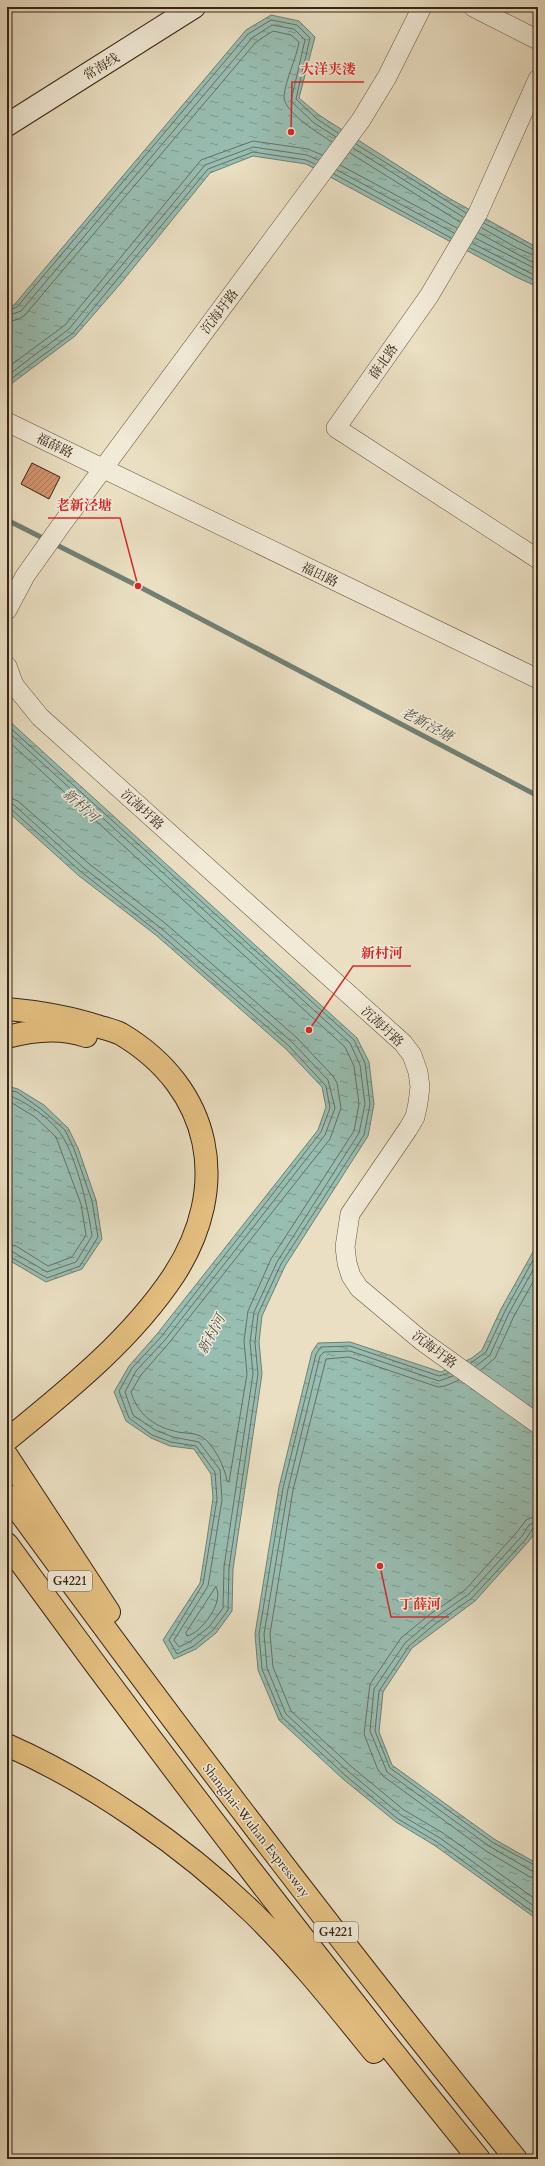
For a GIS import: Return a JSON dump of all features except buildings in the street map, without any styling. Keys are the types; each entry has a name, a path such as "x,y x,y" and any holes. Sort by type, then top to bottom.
{"highway":[{"path":"7,1009 76,1019 120,1034 157,1060 187,1097 205,1142 207,1188 199,1199 183,1229 165,1268 137,1303 51,1387 7,1423"},
{"path":"7,1037 35,1030 74,1032 114,1046 149,1071 176,1107 191,1146 199,1199 196,1233 174,1275 146,1311 105,1355 65,1392 7,1440"},
{"path":"7,1456 231,1796"},
{"name":"Shanghai-Wuhan Expressway","path":"7,1495 132,1668 419,2039 516,2159"},
{"name":"G4221","path":"7,1544 137,1722 396,2056 478,2159"},
{"path":"16,1749 60,1771 111,1802 162,1837 252,1913 327,1995 460,2159"}],"main road":[{"name":"常海线","path":"7,125 194,7"}],"street":[{"name":"沉海圩路","path":"7,610 15,592 39,556 102,468 353,132 375,98 422,7"},
{"path":"473,7 538,40"},
{"name":"薛北路","path":"538,79 478,213 429,296 336,428 538,559"},
{"name":"福薛路","path":"7,422 102,468"},
{"name":"福田路","path":"102,468 538,679"},
{"name":"沉海圩路","path":"7,666 14,685 40,716 403,1043 412,1055 420,1087 415,1117 350,1214 345,1247 347,1263 351,1276 359,1288 422,1340 538,1424"}],"water":[{"path":"271,15 299,21 315,37 299,98 319,115 447,197 538,248 538,287 516,277 306,164 253,156 210,173 121,283 75,336 7,387 7,307 14,305 246,30"},
{"path":"7,719 357,1038 369,1062 374,1104 368,1136 285,1266 262,1316 259,1342 262,1374 233,1569 232,1611 216,1633 196,1649 174,1659 163,1640 200,1583 213,1498 211,1474 194,1449 170,1446 151,1438 126,1421 114,1392 129,1366 157,1334 318,1130 326,1107 322,1087 286,1049 157,936 78,875 7,811"},
{"path":"7,1086 18,1089 44,1105 68,1128 78,1148 96,1200 102,1239 82,1269 46,1282 7,1259"},
{"path":"538,1243 538,1528 529,1541 475,1601 412,1648 383,1692 379,1732 392,1765 494,1839 538,1864 538,1922 534,1917 434,1845 396,1822 343,1779 279,1720 258,1670 255,1634 279,1487 312,1352 318,1343 350,1342 441,1372 472,1358 482,1350 501,1309"}],"waterway":[{"name":"老新泾塘","path":"7,520 138,586 538,796"}],"place":[{"name":"大洋夹溇","path":"291,132"},
{"name":"老新泾塘","path":"138,586"},
{"name":"新村河","path":"309,1030"},
{"name":"丁薛河","path":"380,1566"}]}
